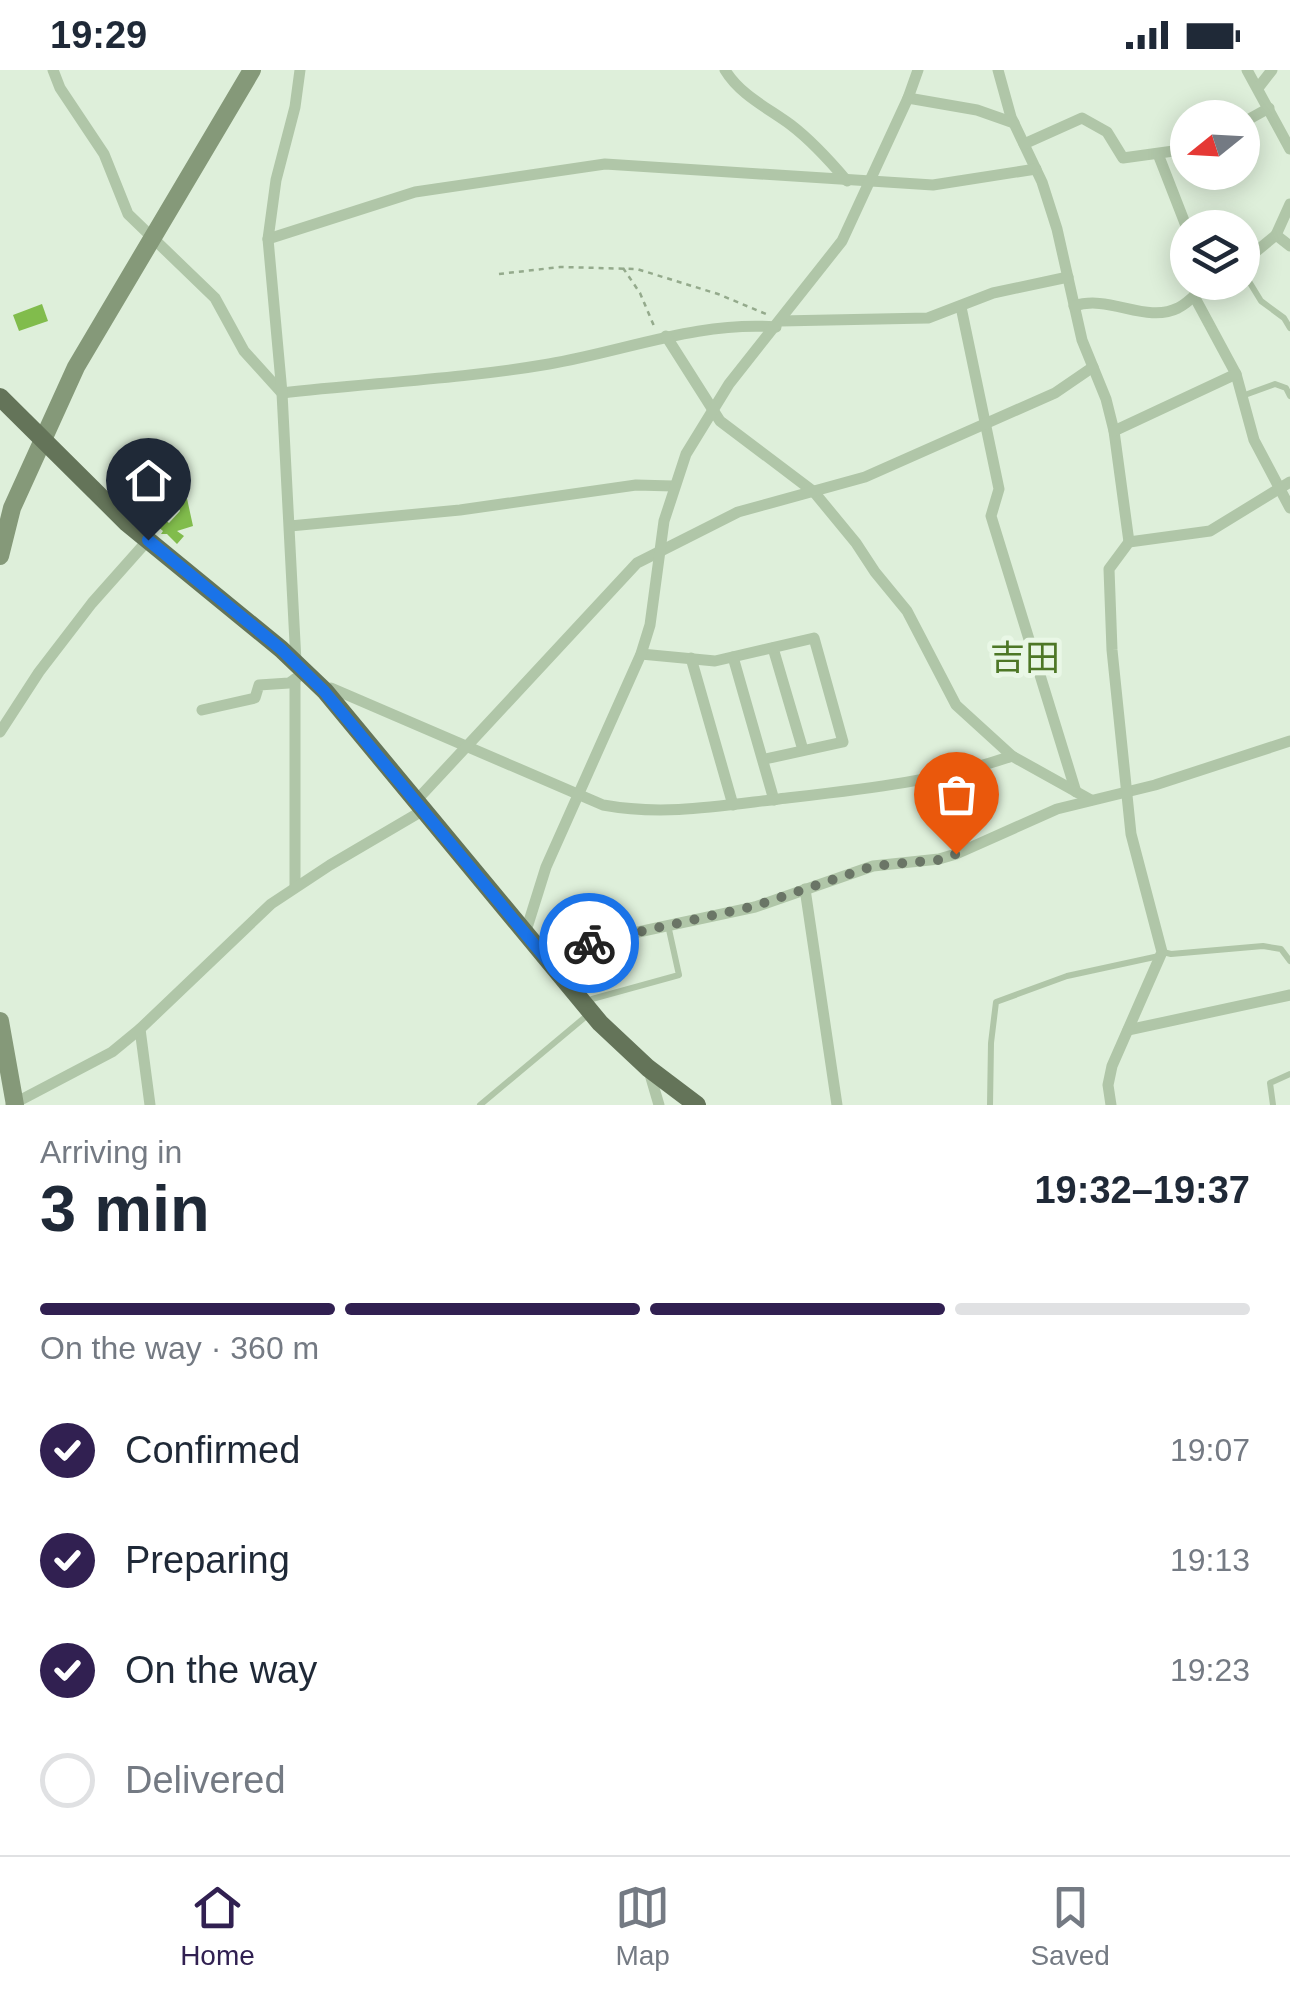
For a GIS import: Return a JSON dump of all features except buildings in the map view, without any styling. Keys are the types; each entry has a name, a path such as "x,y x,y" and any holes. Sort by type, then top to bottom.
{"main road":[{"path":"0,398 148,540 324,691 588,1009 648,1068 697,1105"}],"street":[{"path":"52,70 104,154 128,214 214,298 244,351 282,393"},
{"path":"0,556 12,508 76,367 252,70"},
{"path":"295,887 299,671 268,239 276,180 295,107 300,70"},
{"path":"725,70 734,85 794,128 847,181"},
{"path":"525,934 546,867 642,654 673,486 686,454 711,411 842,241 918,70"},
{"path":"998,70 1014,123 1036,168 1057,229 1074,306 1114,432 1129,542 1109,569 1112,650 1131,834 1161,954 1112,1066 1108,1085 1110,1105"},
{"path":"1246,70 1290,148"},
{"path":"1258,88 1272,70"},
{"path":"908,98 977,110 1014,123"},
{"path":"1260,112 1268,108"},
{"path":"1024,144 1082,118 1107,132 1123,158 1170,152"},
{"path":"1158,154 1180,210"},
{"path":"268,239 415,192 605,164 932,185 1036,168"},
{"path":"1260,250 1276,235 1290,204"},
{"path":"1276,235 1290,246"},
{"path":"282,393 550,364 662,336 778,324 928,318 993,293 1068,277"},
{"path":"1074,306 1101,302 1166,312 1189,300"},
{"path":"1196,300 1236,374 1254,440 1290,508"},
{"path":"961,308 999,489 990,516 1076,792"},
{"path":"662,336 711,411 731,431 814,492 908,611 956,705 1012,756 1091,800"},
{"path":"0,1021 14,1104 100,1059 140,1029 271,904 419,807 466,747 637,563 717,520 865,478 1055,393 1093,367"},
{"path":"1114,432 1236,374"},
{"path":"1129,542 1210,531 1290,482"},
{"path":"290,526 460,510 636,484 673,486"},
{"path":"0,732 92,602 148,540"},
{"path":"642,654 716,661 814,638 842,742 765,759"},
{"path":"773,648 803,750"},
{"path":"733,657 774,800"},
{"path":"691,658 733,805"},
{"path":"202,710 255,698 259,685 289,683 299,671"},
{"path":"324,691 331,688 604,805 630,810 682,811 888,787 1012,756"},
{"path":"548,961 596,941 755,906 873,866 938,860 1057,808 1127,792 1290,741"},
{"path":"805,889 837,1105"},
{"path":"1128,1030 1290,995"},
{"path":"140,1029 150,1105"},
{"path":"648,1068 659,1105"}],"lane":[{"path":"1260,299 1284,318 1290,328"},
{"path":"1242,396 1276,384 1289,390"},
{"path":"480,1105 588,1009 592,998 680,976 668,925"},
{"path":"990,1105 996,1002 1069,976 1161,954 1263,946 1280,949 1290,961"},
{"path":"1273,1105 1270,1083 1290,1074"}],"path":[{"path":"499,274 560,267 623,268 718,294 778,324"},
{"path":"623,268 662,336"}],"way so far":[{"path":"589,943 755,906 873,866 938,860 956,854"}],"district":[{"name":"吉田","path":"1025,658"}],"route":[{"path":"148,540 281,649 324,691 548,961 589,943"}]}
